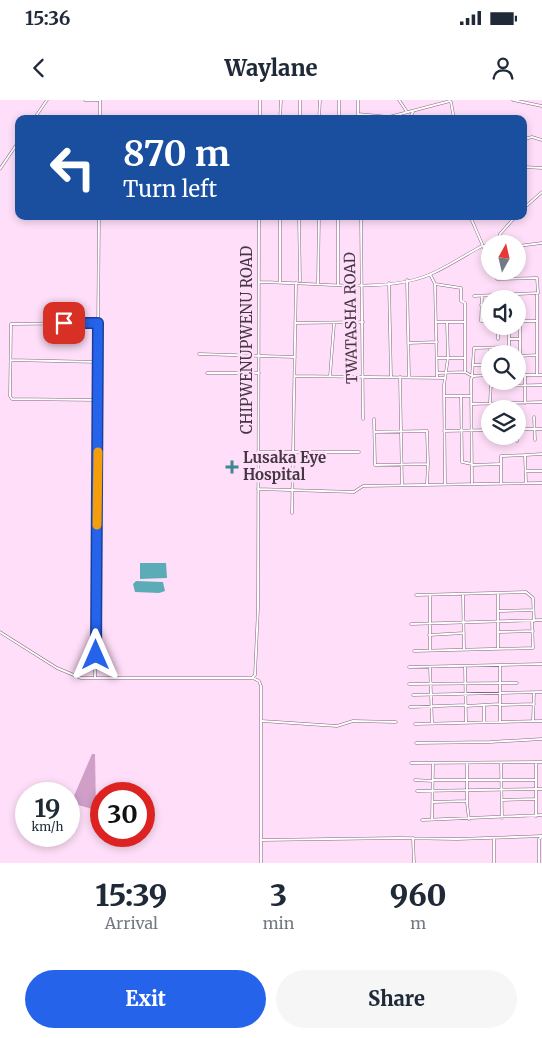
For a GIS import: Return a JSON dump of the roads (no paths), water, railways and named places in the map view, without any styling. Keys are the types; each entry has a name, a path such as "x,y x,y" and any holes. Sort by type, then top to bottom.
{"street":[{"path":"37,115 47,100"},
{"path":"84,100 100,100 100,115"},
{"path":"260,100 260,115"},
{"path":"280,115 281,100"},
{"path":"300,100 300,115"},
{"path":"319,115 320,100"},
{"path":"339,100 339,115"},
{"path":"358,100 358,114 365,115"},
{"path":"399,100 407,112"},
{"path":"396,115 413,112 450,100 453,115"},
{"path":"513,100 542,106"},
{"path":"527,138 532,137 542,140"},
{"path":"0,169 15,147"},
{"path":"527,167 542,168"},
{"path":"527,205 542,192"},
{"path":"95,678 99,220"},
{"name":"CHIPWENUPWENU ROAD","path":"252,678 257,668 259,220"},
{"path":"280,220 280,282"},
{"path":"292,513 295,323 299,220"},
{"path":"318,283 319,220"},
{"path":"338,220 338,284"},
{"name":"TWATASHA ROAD","path":"360,220 364,419"},
{"path":"472,220 481,244"},
{"path":"500,235 512,220"},
{"path":"526,245 542,243"},
{"path":"259,282 362,285 389,283 430,275 481,247"},
{"path":"430,275 435,284 437,377"},
{"path":"526,279 538,279 538,375"},
{"path":"407,280 409,377"},
{"path":"389,283 391,377"},
{"path":"435,284 461,288 461,301 465,303 465,372"},
{"path":"526,296 537,295"},
{"path":"474,296 481,296"},
{"path":"526,321 537,321"},
{"path":"295,323 334,324 363,322"},
{"path":"436,322 464,322"},
{"path":"445,484 444,396 448,358 447,322"},
{"path":"98,323 12,324 11,360 12,400 98,400"},
{"path":"330,376 334,324"},
{"path":"537,334 542,334"},
{"path":"509,335 509,345"},
{"path":"520,335 520,345"},
{"path":"509,340 520,339"},
{"path":"408,343 437,342"},
{"path":"472,484 472,376 474,348 481,348"},
{"path":"199,354 295,357"},
{"path":"526,356 542,358"},
{"path":"437,358 464,358"},
{"path":"11,360 98,362"},
{"path":"473,365 481,365"},
{"path":"437,373 465,372 472,376 481,376"},
{"path":"207,374 258,373"},
{"path":"526,375 542,375"},
{"path":"295,376 445,378"},
{"path":"400,377 402,486"},
{"path":"526,385 542,385"},
{"path":"444,396 471,396"},
{"path":"461,396 462,463 500,464"},
{"path":"526,403 542,402"},
{"path":"471,404 481,403"},
{"path":"534,417 534,440"},
{"path":"374,419 375,465 428,464"},
{"path":"526,429 542,429"},
{"path":"375,432 427,430 427,485"},
{"path":"444,431 481,430"},
{"path":"258,452 359,452"},
{"path":"501,484 500,464 502,456 542,454"},
{"path":"525,455 526,484"},
{"path":"526,471 542,471"},
{"path":"258,490 354,492 363,486 542,483"},
{"path":"498,593 498,649"},
{"path":"414,651 533,648 534,610 533,598 529,593 416,595"},
{"path":"463,595 464,649"},
{"path":"430,596 430,650"},
{"path":"498,610 534,610"},
{"path":"411,624 542,620"},
{"path":"498,632 533,631"},
{"path":"0,632 56,668 81,678 252,678 261,684 261,863"},
{"path":"430,634 464,632"},
{"path":"409,667 542,664"},
{"path":"500,666 500,722"},
{"path":"430,667 432,723"},
{"path":"465,667 466,722"},
{"path":"410,684 517,683"},
{"path":"413,695 542,692"},
{"path":"533,721 534,693"},
{"path":"410,707 534,704"},
{"path":"484,705 484,722"},
{"path":"262,721 338,726 353,721 396,722"},
{"path":"415,724 542,721"},
{"path":"416,743 542,739"},
{"path":"536,762 536,816"},
{"path":"411,763 542,762"},
{"path":"432,820 433,763"},
{"path":"467,763 469,819"},
{"path":"501,763 502,818"},
{"path":"415,780 535,780"},
{"path":"417,791 542,788"},
{"path":"502,800 536,799"},
{"path":"432,802 467,801"},
{"path":"422,820 542,815"},
{"path":"261,840 542,836 540,839 539,863"},
{"path":"413,838 414,863"},
{"path":"494,838 494,863"}],"water":[{"path":"140,563 166,563 167,578 140,579"},
{"path":"136,581 163,582 165,591 159,593 135,592 133,584"}],"place":[{"name":"Lusaka Eye Hospital","path":"232,467"}]}
